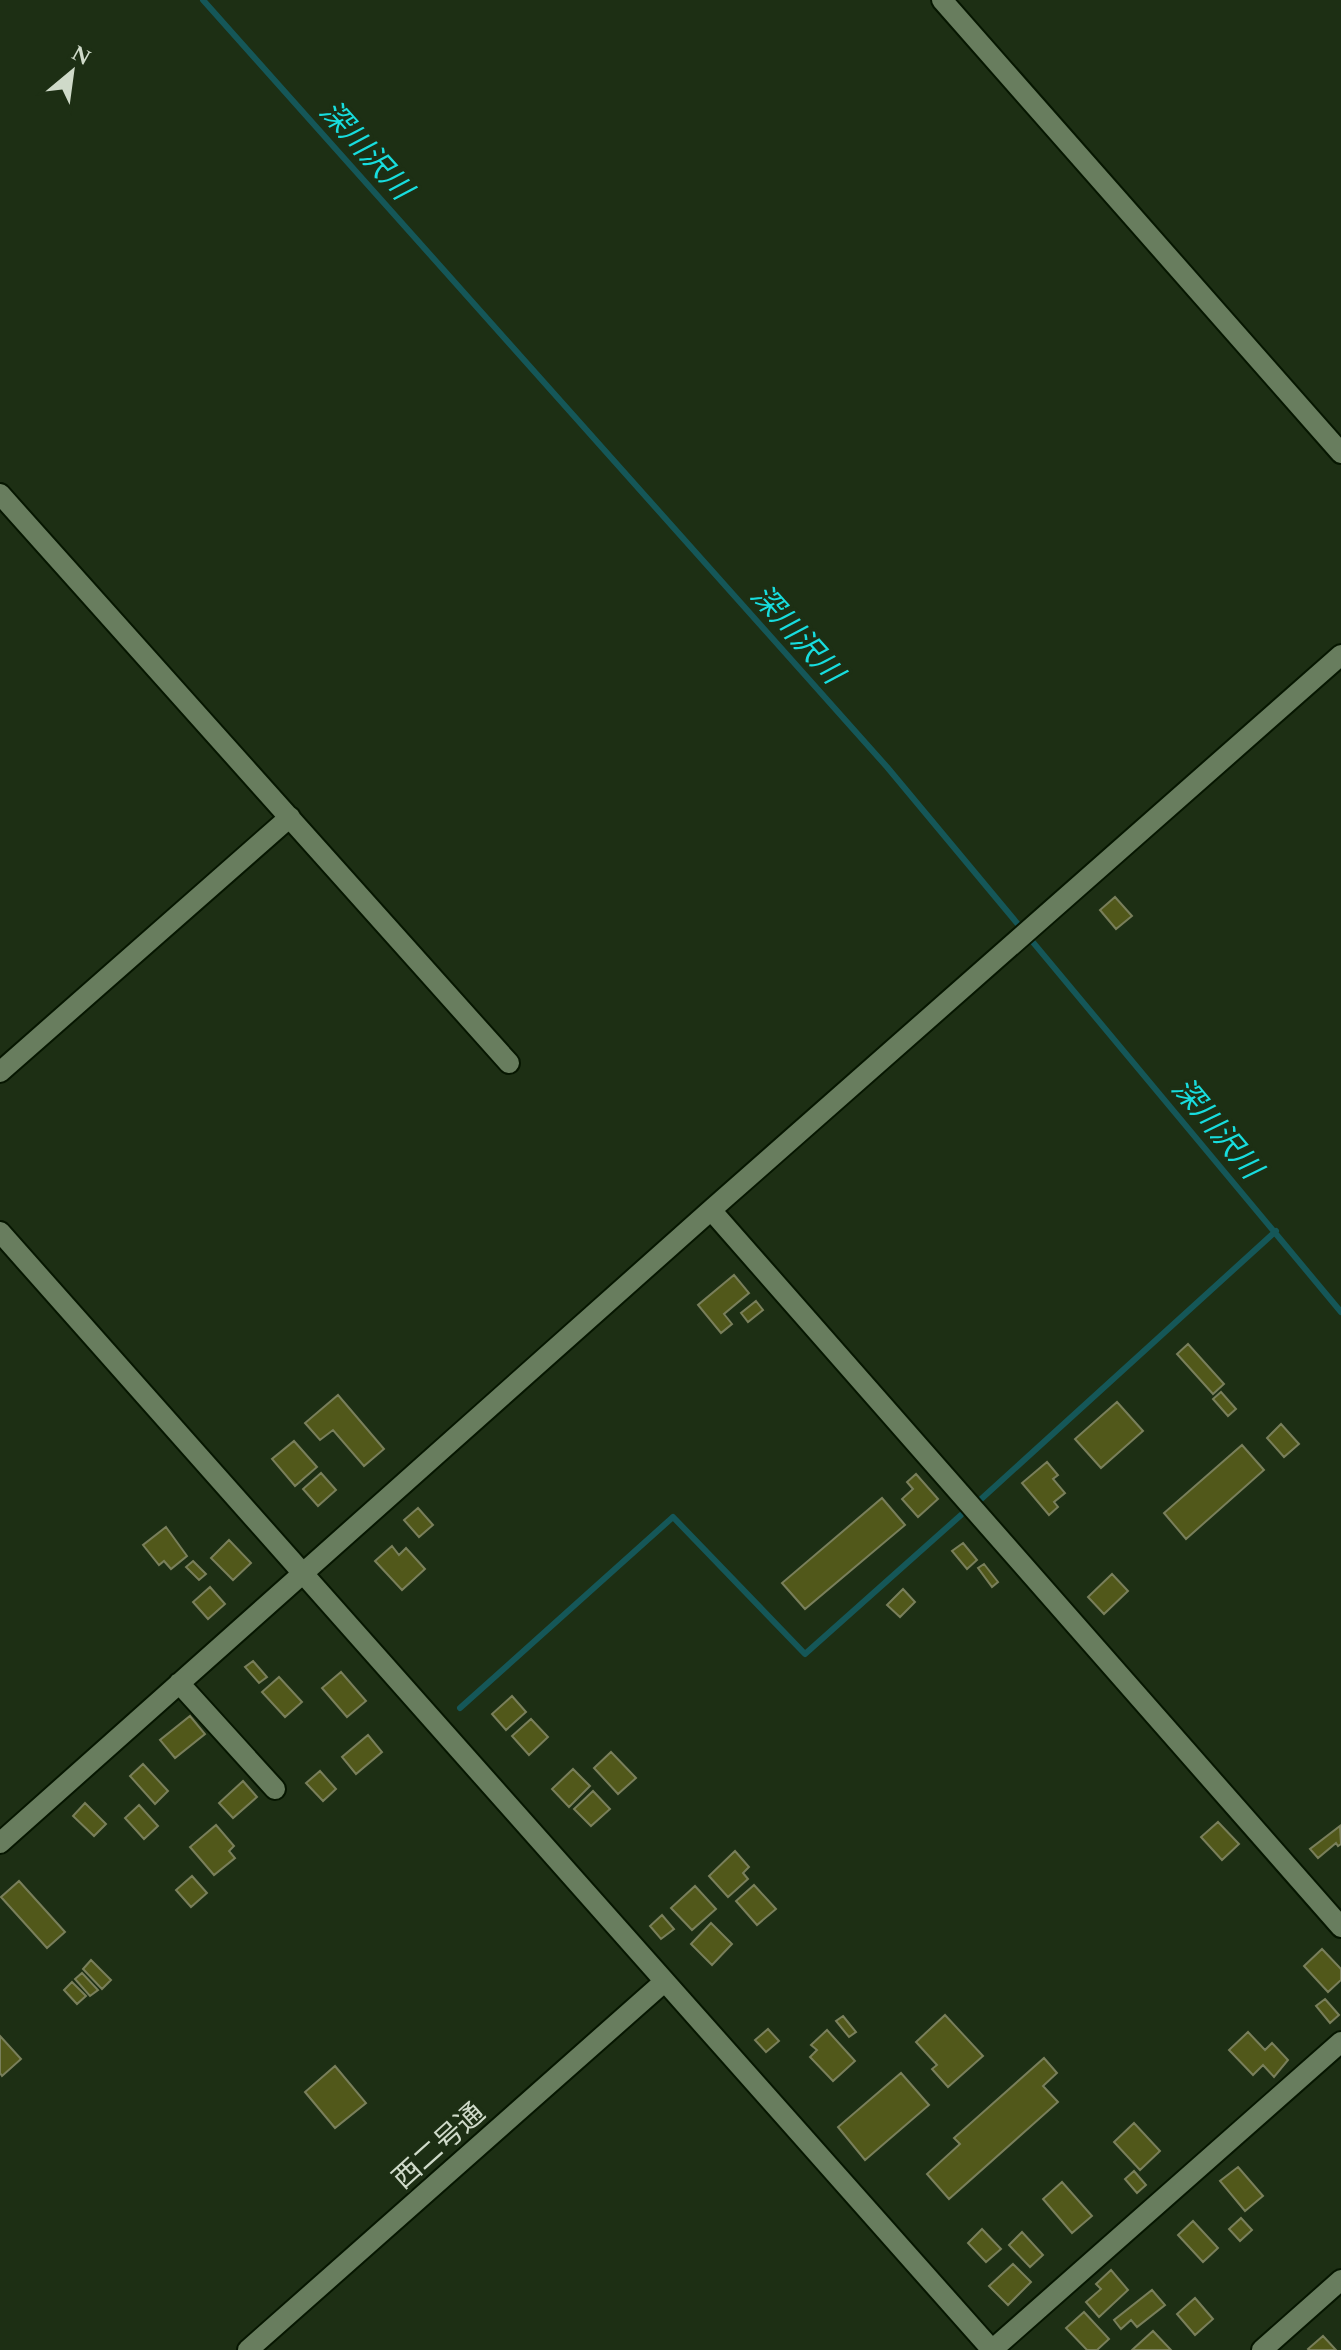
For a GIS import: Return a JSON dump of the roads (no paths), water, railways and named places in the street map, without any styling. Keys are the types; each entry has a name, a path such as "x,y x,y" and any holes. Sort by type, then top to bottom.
{"street":[{"path":"942,0 1341,453"},
{"path":"0,494 509,1063"},
{"path":"0,1843 1341,655"},
{"path":"0,1072 290,817"},
{"path":"711,1210 1341,1927"},
{"path":"0,1232 992,2350 1341,2042"},
{"path":"179,1683 275,1789"},
{"name":"西二号通","path":"248,2350 664,1982"},
{"path":"1262,2350 1341,2280"}],"waterway":[{"name":"深川沢川","path":"203,0 887,767 1341,1312"},
{"path":"979,1501 1276,1231"},
{"path":"460,1708 673,1517 805,1654 961,1515"}]}
